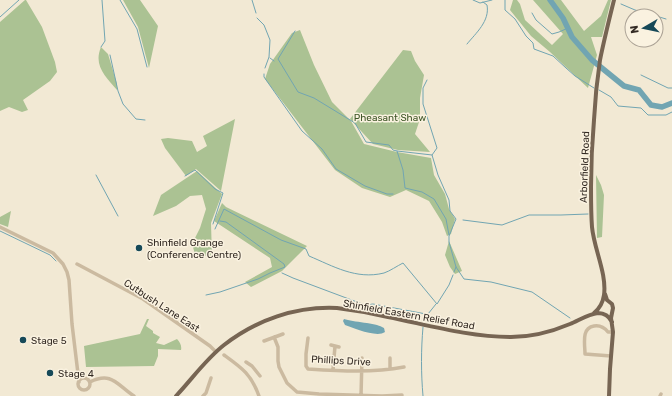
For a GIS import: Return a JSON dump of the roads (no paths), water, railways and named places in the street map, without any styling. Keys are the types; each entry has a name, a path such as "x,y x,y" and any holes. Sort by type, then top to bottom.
{"main road":[{"name":"Arborfield Road","path":"601,305 604,300 604,290 602,271 594,241 591,217 591,159 600,61 614,0"},
{"name":"Arborfield Road","path":"604,290 609,302"},
{"path":"609,396 613,306 606,301 601,305 604,314 610,318 612,322"},
{"name":"Shinfield Eastern Relief Road","path":"594,314 601,305"},
{"name":"Shinfield Eastern Relief Road","path":"176,396 216,352 236,336 246,329 265,320 289,313 317,309 362,311 472,334 498,337 537,335 549,332 594,314 604,314"},
{"path":"604,314 609,314 612,312"}],"street":[{"path":"0,227 53,253 67,272 79,387 86,390 89,388 90,382"},
{"name":"Cutbush Lane East","path":"77,264 143,299 210,346 216,352"},
{"path":"611,356 585,354 585,334 586,329 597,326 604,327 608,332 613,332"},
{"path":"264,341 283,334"},
{"path":"274,337 279,351 279,367 287,382 297,392 361,396 402,395"},
{"name":"Phillips Drive","path":"308,338 306,348 306,366 310,369 370,371 404,367"},
{"path":"333,370 335,346"},
{"path":"230,352 225,355 249,375 259,396"},
{"path":"361,396 362,358"},
{"path":"390,358 390,369"},
{"path":"246,362 260,376"},
{"path":"249,375 255,370"},
{"path":"78,373 90,382"},
{"path":"79,382 84,378"},
{"path":"90,382 97,379 107,378 116,381 121,387 134,396"},
{"path":"206,395 211,378"},
{"path":"294,396 297,392"}],"water":[{"path":"344,319 379,326 384,328 385,332 376,334 359,330 345,325 343,321"}],"waterway":[{"path":"0,17 19,0"},
{"path":"101,47 105,41 102,0"},
{"path":"120,0 137,29 147,67"},
{"path":"252,0 256,13"},
{"path":"473,0 480,3 492,0"},
{"path":"505,0 505,10 515,19 526,36 533,43 534,49 553,56 575,76 594,88"},
{"path":"550,0 563,18 572,37 592,60 624,86 639,90 651,105 662,107 672,103"},
{"path":"467,44 482,26 486,16 487,5 483,2"},
{"path":"621,4 630,8"},
{"path":"532,13 536,20 552,34 568,28"},
{"path":"257,18 264,25 270,40 269,57 265,68"},
{"path":"295,31 278,59 298,92 314,98 355,123 366,142 389,145 393,150 397,151 432,155"},
{"path":"110,55 118,91 123,104 136,119 145,120"},
{"path":"270,58 274,61"},
{"path":"264,74 264,77 302,131 322,149 336,169 365,186 387,194 393,194"},
{"path":"641,75 668,88 672,88"},
{"path":"427,80 423,88 423,104 437,148 432,155 438,175 449,200 450,211 456,219 449,236 449,242 456,267 464,279 491,282 532,292 570,318"},
{"path":"599,90 611,97 618,106 641,108 648,115 666,115 672,112"},
{"path":"397,151 403,170 405,188 422,192 434,199 446,219 449,235"},
{"path":"185,176 195,170 215,189 223,193 213,224"},
{"path":"96,175 118,216"},
{"path":"215,229 224,209 281,240 306,249 309,256 345,271 364,275 374,275 384,273 403,263 437,304 449,285 453,275"},
{"path":"463,220 502,225 529,215 588,214"},
{"path":"206,295 220,292 258,279 285,267 284,264 226,222 220,221"},
{"path":"0,231 50,255 56,261"},
{"path":"454,272 456,267"},
{"path":"282,273 365,305 373,304 426,314"},
{"path":"424,321 426,314 428,314 436,304"},
{"path":"423,327 423,396"}],"place":[{"name":"Shinfield Grange (Conference Centre)","path":"139,248"},
{"name":"Stage 5","path":"23,340"},
{"name":"Stage 4","path":"50,373"}],"park label":[{"name":"Pheasant Shaw","path":"390,117"}]}
